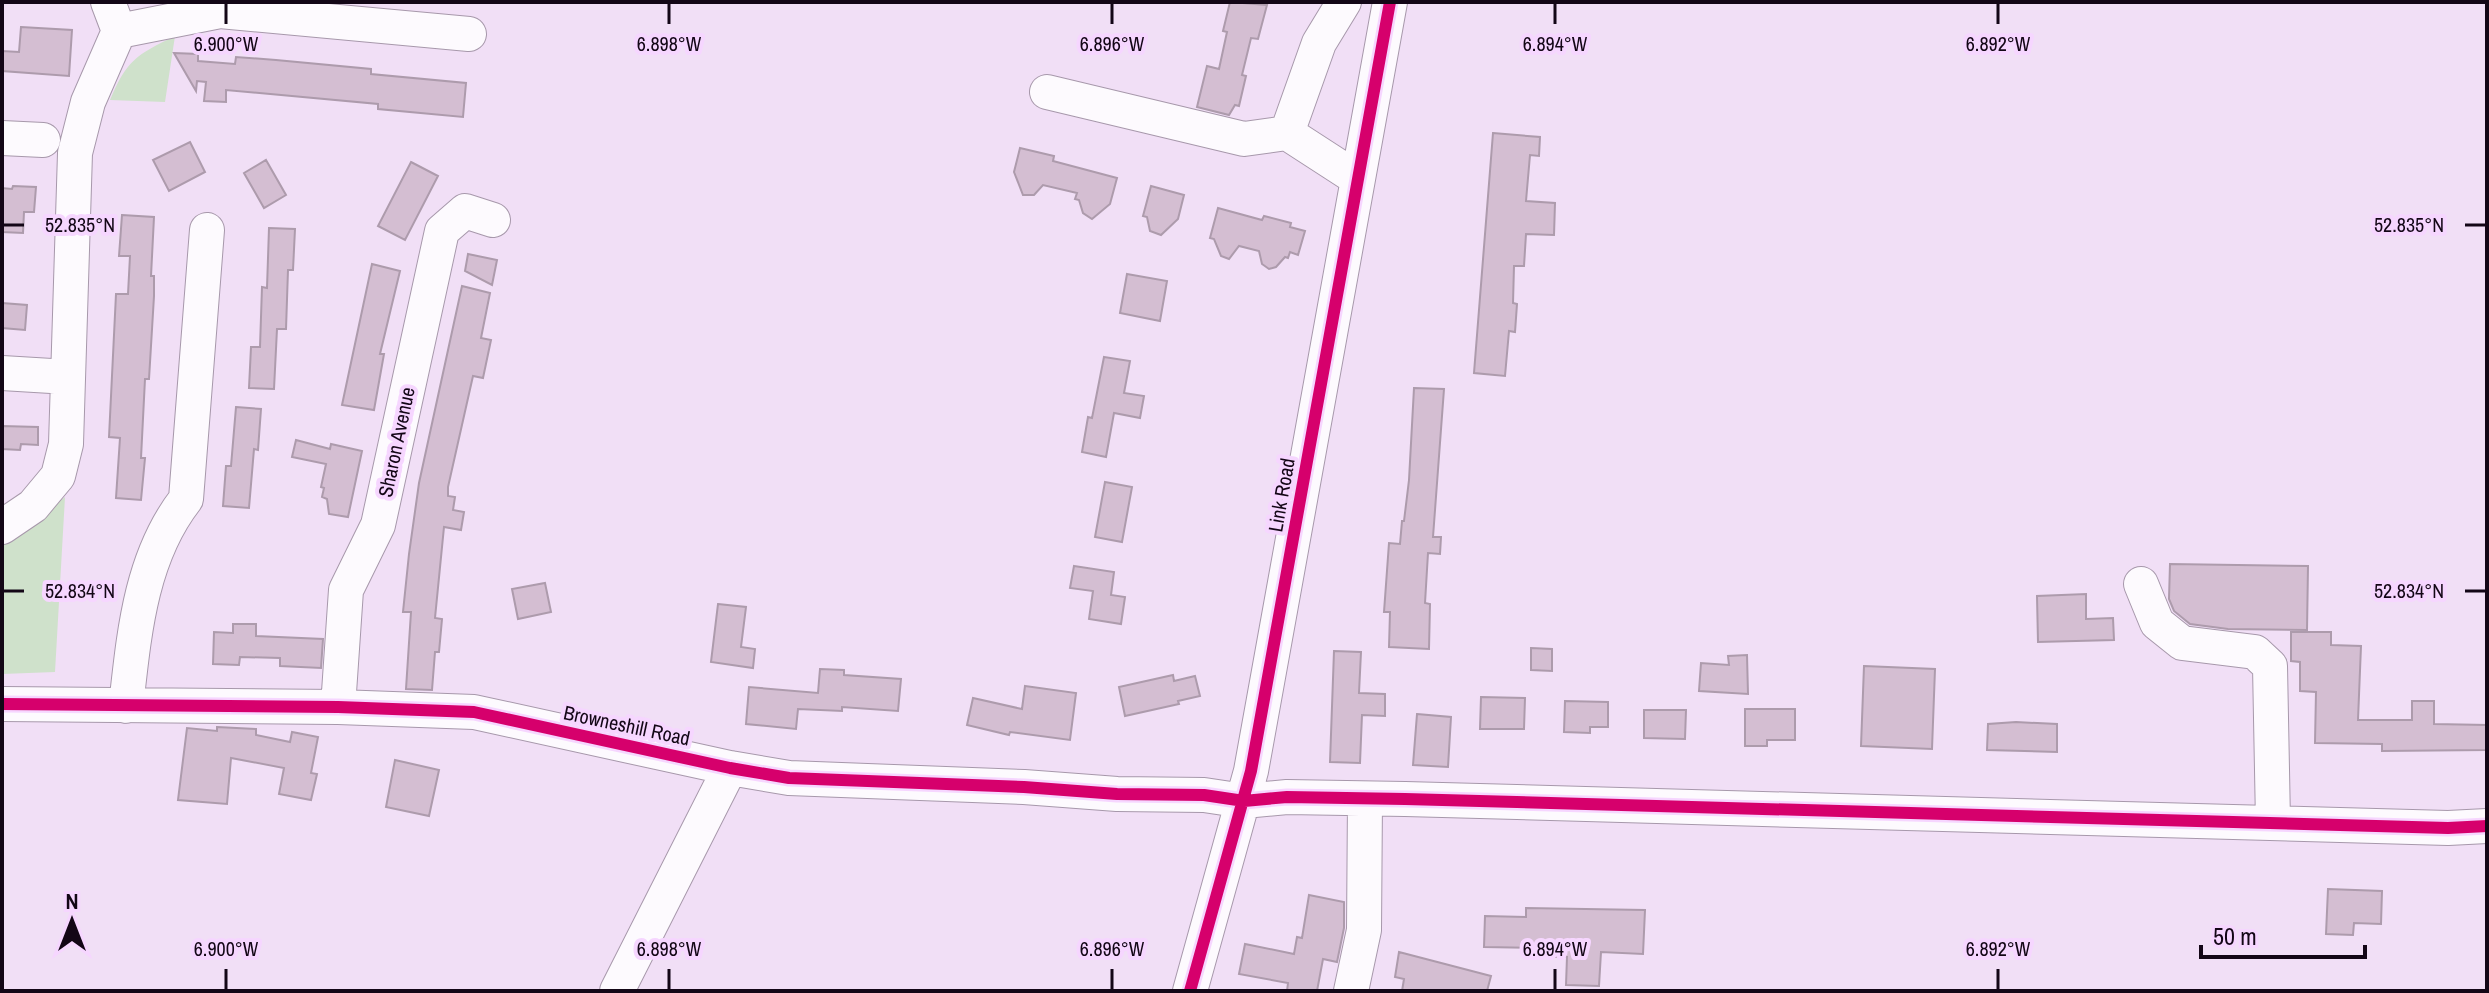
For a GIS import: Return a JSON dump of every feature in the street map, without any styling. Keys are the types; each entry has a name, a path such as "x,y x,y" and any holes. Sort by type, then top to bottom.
{"street":[{"path":"1287,133 1319,43 1344,2"},
{"name":"Link Road","path":"1190,991 1244,801 1390,2"},
{"path":"2,527 33,506 58,476 66,444 75,153 114,16 221,7 458,23"},
{"path":"1047,92 1244,139 1287,133 1358,179"},
{"path":"2,138 43,140"},
{"name":"Sharon Avenue","path":"338,707 346,590 378,525 442,231 465,211 493,220"},
{"path":"126,706 141,593 156,552 186,499 207,230"},
{"path":"2,373 68,377"},
{"path":"2141,584 2157,623 2182,643 2255,652 2270,666 2273,822"},
{"name":"Browneshill Road","path":"2,704 338,707 474,712 789,778 1024,787 1117,794 1204,795 1244,801 1287,797 2448,828 2487,826"},
{"path":"617,991 730,768"},
{"path":"1351,991 1364,930 1365,799"}],"green space":[{"path":"175,36 165,102 110,100 134,60"},
{"path":"65,497 55,672 2,674 2,539 14,537"}],"building":[{"path":"1230,2 1267,5 1258,39 1251,38 1242,75 1246,76 1239,106 1235,105 1229,115 1197,107 1207,66 1219,69"},
{"path":"21,27 72,30 69,76 2,71 2,51 19,52"},
{"path":"174,53 198,54 198,61 235,64 236,57 276,60 371,69 371,74 466,83 463,117 378,109 378,104 226,90 226,102 204,101 206,82 197,81 196,91"},
{"path":"1493,133 1540,137 1539,156 1530,155 1526,201 1555,203 1554,235 1526,234 1524,266 1514,266 1513,303 1517,304 1515,332 1509,331 1505,376 1474,373"},
{"path":"190,142 205,172 169,191 153,160"},
{"path":"1020,148 1054,156 1053,161 1117,178 1110,204 1092,219 1083,213 1079,200 1075,199 1077,193 1043,185 1034,195 1023,195 1014,172"},
{"path":"266,160 286,195 264,208 244,173"},
{"path":"411,162 438,176 405,240 378,226"},
{"path":"13,186 36,187 34,212 24,212 23,233 2,232 2,188 12,189"},
{"path":"1151,186 1184,195 1178,219 1161,235 1150,231 1147,217 1143,216"},
{"path":"1218,208 1262,220 1264,216 1291,223 1290,227 1305,231 1298,255 1290,252 1288,258 1269,269 1262,264 1259,251 1239,246 1229,259 1221,256 1214,239 1210,238"},
{"path":"122,215 154,217 151,276 154,276 154,296 149,379 145,379 141,458 145,458 141,500 116,498 120,438 109,437 116,294 128,294 130,256 119,256"},
{"path":"269,228 295,229 293,270 288,270 286,329 277,329 274,389 249,388 251,347 260,347 262,287 267,288"},
{"path":"468,254 497,260 492,285 465,271"},
{"path":"372,264 400,271 380,354 384,354 374,410 342,405"},
{"path":"1127,274 1167,281 1160,321 1120,313"},
{"path":"462,286 490,293 481,338 491,340 483,378 473,376 448,487 448,496 455,497 453,510 464,512 461,530 444,527 435,618 442,619 432,690 406,689 411,612 403,612 409,554 419,483"},
{"path":"2,303 27,305 25,330 2,328"},
{"path":"1104,357 1130,361 1124,393 1144,396 1140,418 1114,413 1106,457 1082,452"},
{"path":"1414,388 1444,389 1433,537 1441,537 1440,554 1428,553 1425,603 1430,604 1429,649 1389,647 1390,612 1384,612 1389,543 1400,544 1404,521"},
{"path":"236,407 261,409 249,508 223,506 226,466 231,466"},
{"path":"2,426 38,427 38,445 21,444 20,450 2,449"},
{"path":"296,440 330,449 331,444 362,451 348,517 329,514 327,499 322,497 324,488 321,487 326,464 292,457"},
{"path":"1105,482 1132,487 1122,542 1095,537"},
{"path":"2170,564 2308,566 2307,630 2228,629 2190,624 2174,611 2169,599"},
{"path":"1074,566 1114,572 1111,595 1125,597 1121,624 1089,619 1093,591 1070,588"},
{"path":"545,583 551,612 518,619 512,589"},
{"path":"2086,594 2086,619 2113,618 2114,640 2038,642 2037,596"},
{"path":"718,604 746,607 741,647 755,649 753,668 711,662"},
{"path":"233,624 256,624 256,636 323,639 321,668 280,666 280,658 240,657 239,665 213,664 214,632 233,633"},
{"path":"2291,632 2331,632 2331,645 2361,646 2358,720 2412,720 2412,701 2434,701 2434,724 2487,725 2487,750 2382,751 2382,744 2315,743 2316,692 2300,691 2300,662 2291,661"},
{"path":"1531,648 1552,649 1552,671 1531,670"},
{"path":"1334,651 1361,652 1359,693 1385,694 1385,716 1362,715 1360,763 1330,762"},
{"path":"1747,655 1748,694 1699,691 1701,663 1729,665 1728,656"},
{"path":"1864,666 1935,669 1932,749 1861,746"},
{"path":"820,669 844,670 844,675 901,679 898,711 842,707 842,711 798,709 796,729 746,724 749,687 818,693"},
{"path":"1173,675 1174,681 1195,676 1200,696 1125,716 1119,687"},
{"path":"1025,686 1076,693 1070,740 1010,732 1009,735 967,725 973,698 1022,709"},
{"path":"1481,697 1525,698 1524,729 1480,729"},
{"path":"1565,701 1608,702 1608,727 1590,727 1590,733 1564,732"},
{"path":"1745,709 1795,709 1795,740 1767,740 1767,746 1745,746"},
{"path":"1644,710 1686,710 1685,739 1644,738"},
{"path":"1417,714 1451,717 1448,767 1413,765"},
{"path":"1988,724 2057,724 2057,752 1987,750"},
{"path":"217,727 256,729 256,735 290,742 292,732 318,737 311,773 317,774 311,800 279,794 284,768 231,758 227,804 178,800 187,728 217,731"},
{"path":"395,760 439,770 429,816 386,807"},
{"path":"2328,889 2382,891 2381,924 2354,923 2353,935 2326,934"},
{"path":"1309,895 1344,902 1344,928 1337,962 1323,959 1317,991 1287,991 1288,983 1239,974 1245,944 1294,954 1297,937 1302,938"},
{"path":"1526,908 1645,910 1643,954 1601,952 1599,986 1566,985 1567,957 1536,957 1536,948 1484,947 1485,916 1526,917"},
{"path":"1399,952 1491,976 1487,991 1402,991 1404,979 1395,977"}],"cycle path":[{"path":"1190,991 1251,771 1390,2"},
{"path":"2,704 338,707 474,712 789,778 1024,787 1117,794 1204,795 1244,801 1287,797 1405,799 2448,828 2487,826"}]}
